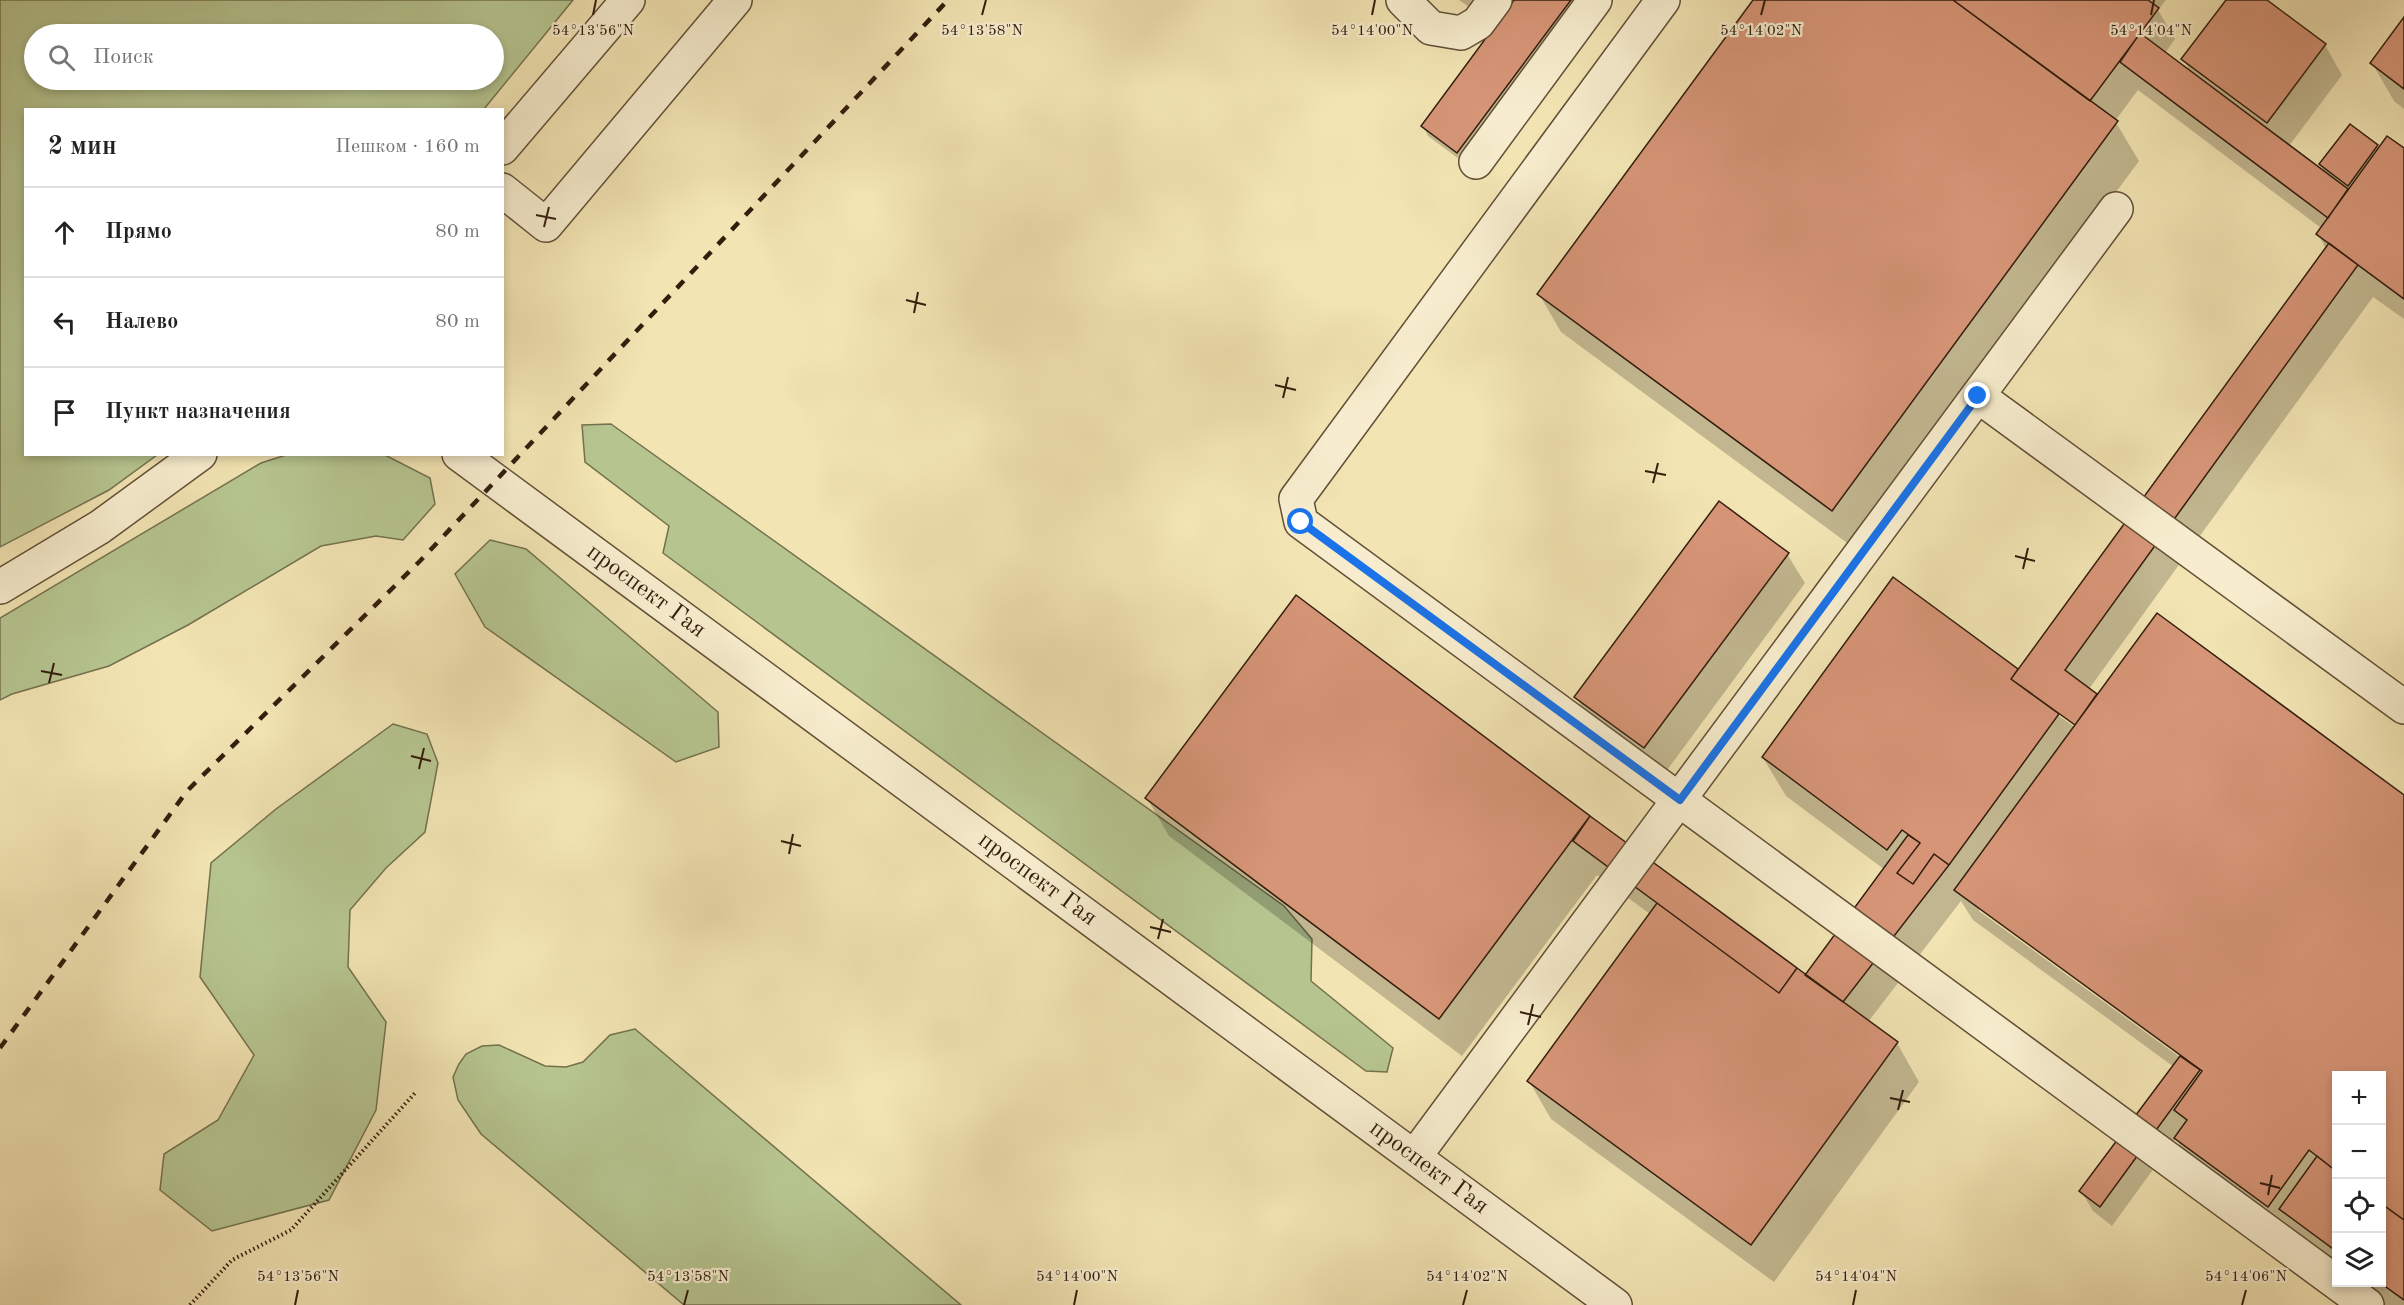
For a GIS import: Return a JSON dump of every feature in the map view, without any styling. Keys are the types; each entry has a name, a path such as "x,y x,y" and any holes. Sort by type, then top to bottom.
{"street":[{"path":"504,146 627,0"},
{"path":"504,192 546,225 735,0"},
{"path":"1403,0 1431,28 1461,33 1478,23 1495,0"},
{"path":"1476,162 1595,0"},
{"path":"1663,0 1296,499 1301,522 2367,1305"},
{"path":"1415,1156 2116,209"},
{"path":"1978,396 2404,707"},
{"path":"0,587 100,527 197,456"},
{"name":"проспект Гая","path":"462,456 1615,1305"}],"path":[{"path":"190,1305 232,1260 291,1230 415,1093"}],"green space":[{"path":"0,0 573,0 504,85 504,24 24,24 24,90 500,90 485,108 24,108 24,456 156,456 109,490 0,547"},
{"path":"611,424 1284,906 1312,939 1311,981 1393,1048 1387,1072 1366,1071 663,553 669,526 585,462 582,425"},
{"path":"283,456 387,456 430,478 435,504 403,540 376,536 321,546 188,625 109,666 12,694 0,700 0,618 261,463"},
{"path":"490,540 526,549 718,712 719,747 676,762 485,627 455,574"},
{"path":"393,724 427,734 438,763 425,832 386,868 350,910 348,967 386,1022 376,1110 329,1200 212,1231 160,1190 164,1154 218,1120 254,1055 200,977 211,863 276,809"},
{"path":"635,1029 961,1305 684,1305 481,1134 458,1100 453,1077 466,1054 482,1046 499,1045 545,1066 566,1067 583,1062 610,1035"}],"building":[{"path":"1514,0 1571,0 1457,153 1421,126"},
{"path":"1753,0 1953,0 2118,121 1832,511 1537,294"},
{"path":"1953,0 2148,0 2159,8 2090,101"},
{"path":"2226,0 2267,0 2326,44 2267,123 2181,59"},
{"path":"2404,17 2404,89 2370,63"},
{"path":"2140,33 2348,189 2328,218 2120,62"},
{"path":"2350,124 2378,145 2348,186 2319,164"},
{"path":"2387,136 2404,148 2404,299 2316,234"},
{"path":"2329,243 2358,265 2065,670 2097,694 2075,725 2011,679"},
{"path":"1719,501 1789,553 1644,748 1574,697"},
{"path":"1893,577 2018,669 2011,679 2059,714 1949,865 1934,854 1913,884 1897,873 1920,843 1902,830 1887,850 1762,757"},
{"path":"1296,595 1590,816 1439,1019 1145,798"},
{"path":"2157,613 2404,795 2404,1220 2386,1207 2386,1071 2332,1071 2332,1168 2309,1150 2268,1207 2174,1138 2187,1120 2174,1110 2202,1071 1954,890"},
{"path":"1590,816 1797,968 1779,993 1573,841"},
{"path":"1908,835 1920,843 1897,873 1913,884 1934,854 1949,865 1843,1002 1805,975"},
{"path":"1657,903 1779,993 1797,968 1898,1042 1751,1245 1527,1081"},
{"path":"2180,1056 2200,1070 2100,1207 2079,1191"},
{"path":"2317,1156 2332,1168 2332,1248 2279,1209"},
{"path":"2386,1207 2404,1220 2404,1300 2386,1287"}],"railway":[{"path":"0,1048 187,791 420,561 948,0"}],"route":[{"path":"1301,522 1680,800 1978,396"}]}
